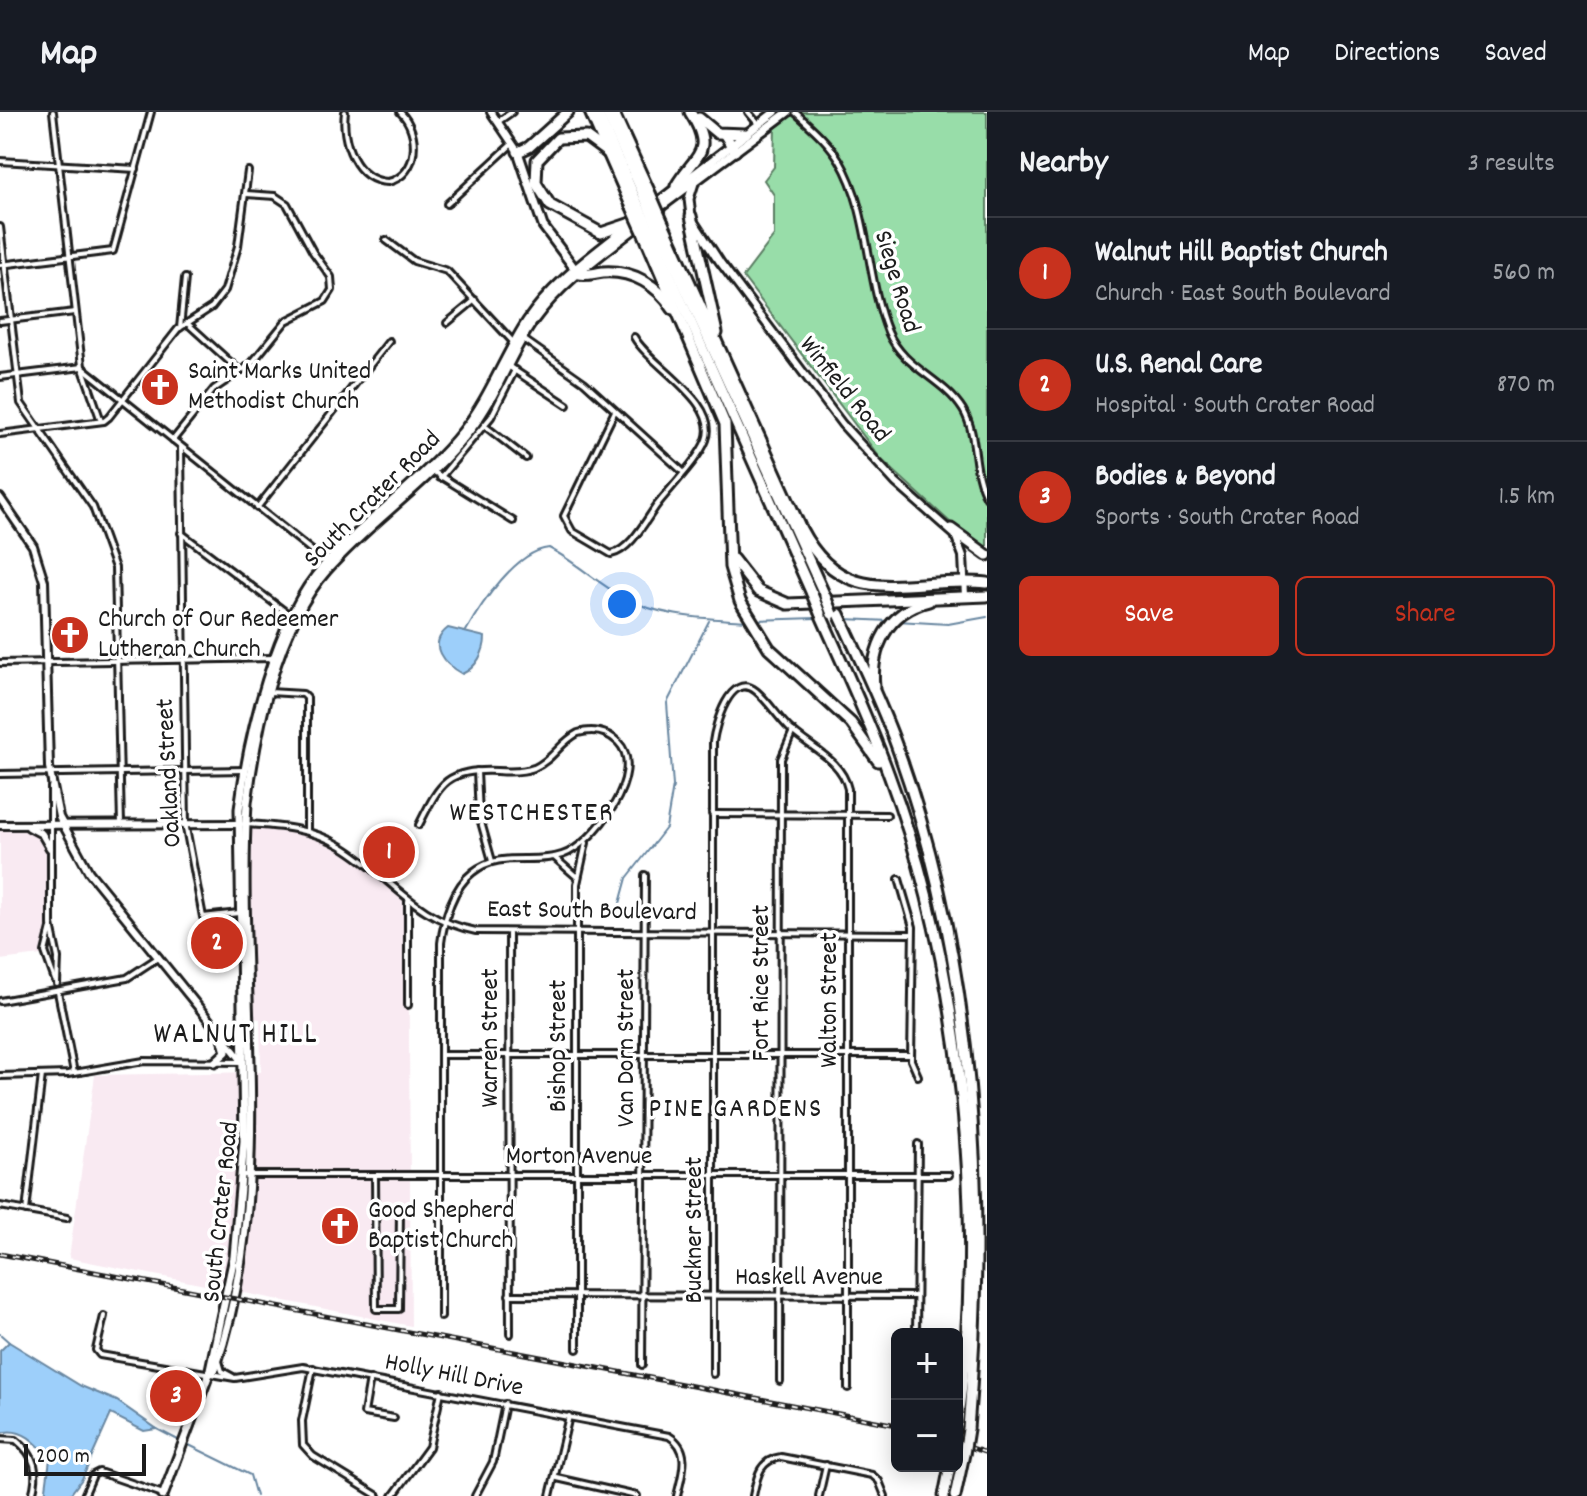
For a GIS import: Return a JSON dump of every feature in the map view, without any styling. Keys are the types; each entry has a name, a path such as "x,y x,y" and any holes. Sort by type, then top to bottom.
{"highway":[{"path":"516,147 535,142 568,112"},
{"path":"590,112 609,154 640,198"},
{"path":"597,112 875,695 898,748 946,911 960,980 980,1122 984,1257 968,1429 955,1496"},
{"path":"606,112 899,803 939,937 957,1032 967,1116 972,1264 967,1351 960,1400"},
{"path":"613,112 626,139"},
{"path":"625,112 626,139 640,198"},
{"path":"692,112 708,128 725,135 745,134"},
{"path":"676,186 696,164 702,149 700,128 692,112"},
{"path":"725,135 733,148"},
{"path":"609,154 586,137 558,138 544,149 537,160 538,188 550,205 596,232 610,233 634,222"},
{"path":"691,216 722,352"},
{"path":"654,228 692,343 725,424 729,464 729,544 736,591 760,637 862,735 899,803"},
{"path":"654,228 722,352 803,532 828,597"},
{"path":"577,272 615,272 648,283 668,302 692,343"},
{"path":"951,529 987,555"},
{"path":"803,532 822,561 852,581 879,586 964,581 987,583"},
{"path":"729,544 746,581 782,603 807,606 987,596"},
{"path":"875,695 874,659 888,627 912,606 960,596"},
{"path":"836,614 921,825"},
{"path":"944,1496 949,1472"}],"main road":[{"path":"491,112 516,147 543,226 577,272"},
{"name":"South Crater Road","path":"247,1062 242,1030 239,913 242,824 249,770 277,658 292,617 329,564 447,448 478,422 518,341 552,298 577,272 676,186 733,148 775,112"},
{"name":"South Crater Road","path":"577,272 695,180 745,134 788,112"},
{"path":"691,216 689,199 695,180"},
{"name":"Winfield Road","path":"691,216 720,262 854,438 896,483 951,529"},
{"name":"South Crater Road","path":"329,564 432,470 478,422 512,368 518,341"},
{"path":"0,498 28,537 39,561 45,591 49,773 62,825 89,872 247,1062"},
{"path":"951,529 962,551 964,581 960,596"},
{"name":"South Crater Road","path":"209,1374 219,1360 239,1279 247,1175 242,824"},
{"name":"East South Boulevard","path":"0,825 242,824"},
{"path":"22,825 38,831 50,848"},
{"path":"221,1034 236,1039 242,1030"},
{"path":"215,1062 226,1052 221,1034"},
{"name":"South Crater Road","path":"163,1495 209,1374 229,1291 247,1175"}],"street":[{"path":"53,112 82,367 101,421"},
{"path":"2,265 111,252 115,247 151,112"},
{"path":"345,112 344,135 349,148 365,174 383,182 403,177 413,162 409,124 400,112"},
{"path":"499,121 512,112"},
{"path":"748,112 761,127"},
{"name":"Siege Road","path":"795,112 828,145 845,170 888,330 907,361 944,388 963,410 971,431 977,475 987,498"},
{"path":"447,204 516,147"},
{"path":"0,161 136,169"},
{"path":"0,434 101,421 122,401 180,328 212,307 228,285 248,171"},
{"path":"173,441 214,389 256,359 286,321 325,301 332,286 329,273 313,252 287,204 275,196 246,194"},
{"path":"0,227 2,265 21,403 79,485 106,537 116,583 121,825"},
{"path":"386,240 414,261 447,271 518,341 577,377 683,472"},
{"path":"180,328 185,278"},
{"path":"447,323 475,300"},
{"path":"0,321 75,312"},
{"path":"187,323 240,371"},
{"path":"615,411 598,440 564,520 572,531 614,554 622,550 706,441 707,427 694,396 640,349 634,337"},
{"path":"257,508 389,341"},
{"path":"0,377 82,367 329,564"},
{"path":"512,368 567,405"},
{"path":"440,478 478,422 526,458"},
{"name":"Oakland Street","path":"181,448 186,824 203,917 239,913"},
{"path":"432,470 440,478 513,521"},
{"path":"181,533 292,617"},
{"path":"0,663 277,658"},
{"name":"Buckner Street","path":"713,1374 714,735 730,693 742,686 753,689 793,731"},
{"path":"268,692 298,693 307,698 307,831"},
{"path":"419,825 429,801 441,785 459,774 530,769 550,759 569,738 589,731 613,738 626,754 626,781 587,841 554,857 492,861 463,882 445,922 441,943 441,1317"},
{"name":"Fort Rice Street","path":"780,1381 781,759 793,731"},
{"name":"Walton Street","path":"793,731 840,770 848,789 848,1388"},
{"path":"0,774 249,770"},
{"path":"477,771 479,815 492,861"},
{"path":"51,786 51,925 58,958 58,991 74,1073"},
{"path":"712,814 887,815"},
{"name":"East South Boulevard","path":"242,824 307,831 351,852 408,901 445,922 476,931 509,934 911,934"},
{"name":"Bishop Street","path":"577,1349 578,878 587,841"},
{"path":"554,857 578,878"},
{"name":"Van Dorn Street","path":"642,1365 645,1296 645,875"},
{"path":"899,879 910,908 911,1055 918,1076"},
{"path":"408,901 408,1005"},
{"path":"51,925 45,957 57,984"},
{"name":"Warren Street","path":"509,934 510,1334"},
{"path":"0,1001 132,977 159,957"},
{"path":"441,1055 911,1055"},
{"path":"0,1076 74,1073 144,1061 247,1062"},
{"path":"26,1211 42,1075"},
{"path":"916,1328 915,1174 918,1144"},
{"name":"Morton Avenue","path":"247,1175 949,1175"},
{"path":"375,1175 376,1309 399,1309 400,1208"},
{"path":"0,1206 67,1218"},
{"name":"Haskell Avenue","path":"509,1295 916,1296"},
{"name":"Holly Hill Drive","path":"104,1316 98,1354 235,1378 259,1376 287,1367 313,1368 669,1436 684,1452 677,1496"},
{"path":"219,1360 222,1371 235,1378"},
{"path":"313,1368 302,1421 303,1445 313,1456 378,1496"},
{"path":"370,1379 364,1413 394,1418"},
{"path":"393,1496 429,1447 441,1392"},
{"path":"475,1496 493,1462 505,1404"},
{"path":"550,1496 557,1478 569,1416"},
{"path":"0,1439 16,1440 34,1461 37,1476 32,1496"},
{"path":"753,1496 764,1464 781,1457 872,1475 879,1481 885,1496"},
{"path":"819,1496 826,1465"},
{"path":"84,1496 93,1475 99,1472 163,1495"},
{"path":"557,1478 637,1496"}],"shaded area":[{"path":"246,824 299,829 342,847 408,901 411,1326 69,1258 95,1075 261,1072 260,1019 251,1018"},
{"path":"0,829 23,829 36,833 47,848 49,927 41,955 0,960"}],"green space":[{"path":"793,112 987,112 987,549 951,523 881,459 743,277 774,236 774,195 764,180 774,167 775,126"}],"water":[{"path":"448,628 485,637 479,659 462,674 440,654 438,641"},
{"path":"9,1342 81,1386 117,1401 157,1429 144,1431 111,1414 82,1479 69,1496 45,1496 50,1459 22,1434 0,1433 0,1351"}],"waterway":[{"path":"466,631 490,594 512,568 524,558 549,548 638,604 683,616 746,621"},
{"path":"897,621 948,624 987,617"},
{"path":"754,620 817,618"},
{"path":"845,619 890,621"},
{"path":"619,907 627,878 666,828 673,786 667,703 709,621"},
{"path":"0,1334 9,1342"},
{"path":"155,1428 178,1440"},
{"path":"189,1445 250,1475 256,1496"}],"railway":[{"path":"0,1254 891,1424"},
{"path":"963,1445 987,1453"}],"place":[{"name":"Saint Marks United Methodist Church","path":"160,387"},
{"name":"Church of Our Redeemer Lutheran Church","path":"70,635"},
{"name":"Walnut Hill Baptist Church","path":"389,852"},
{"name":"U.S. Renal Care","path":"217,943"},
{"name":"Good Shepherd Baptist Church","path":"340,1226"},
{"name":"Bodies & Beyond","path":"176,1396"}],"district":[{"name":"WESTCHESTER","path":"532,815"},
{"name":"WALNUT HILL","path":"236,1036"},
{"name":"PINE GARDENS","path":"736,1111"}]}
